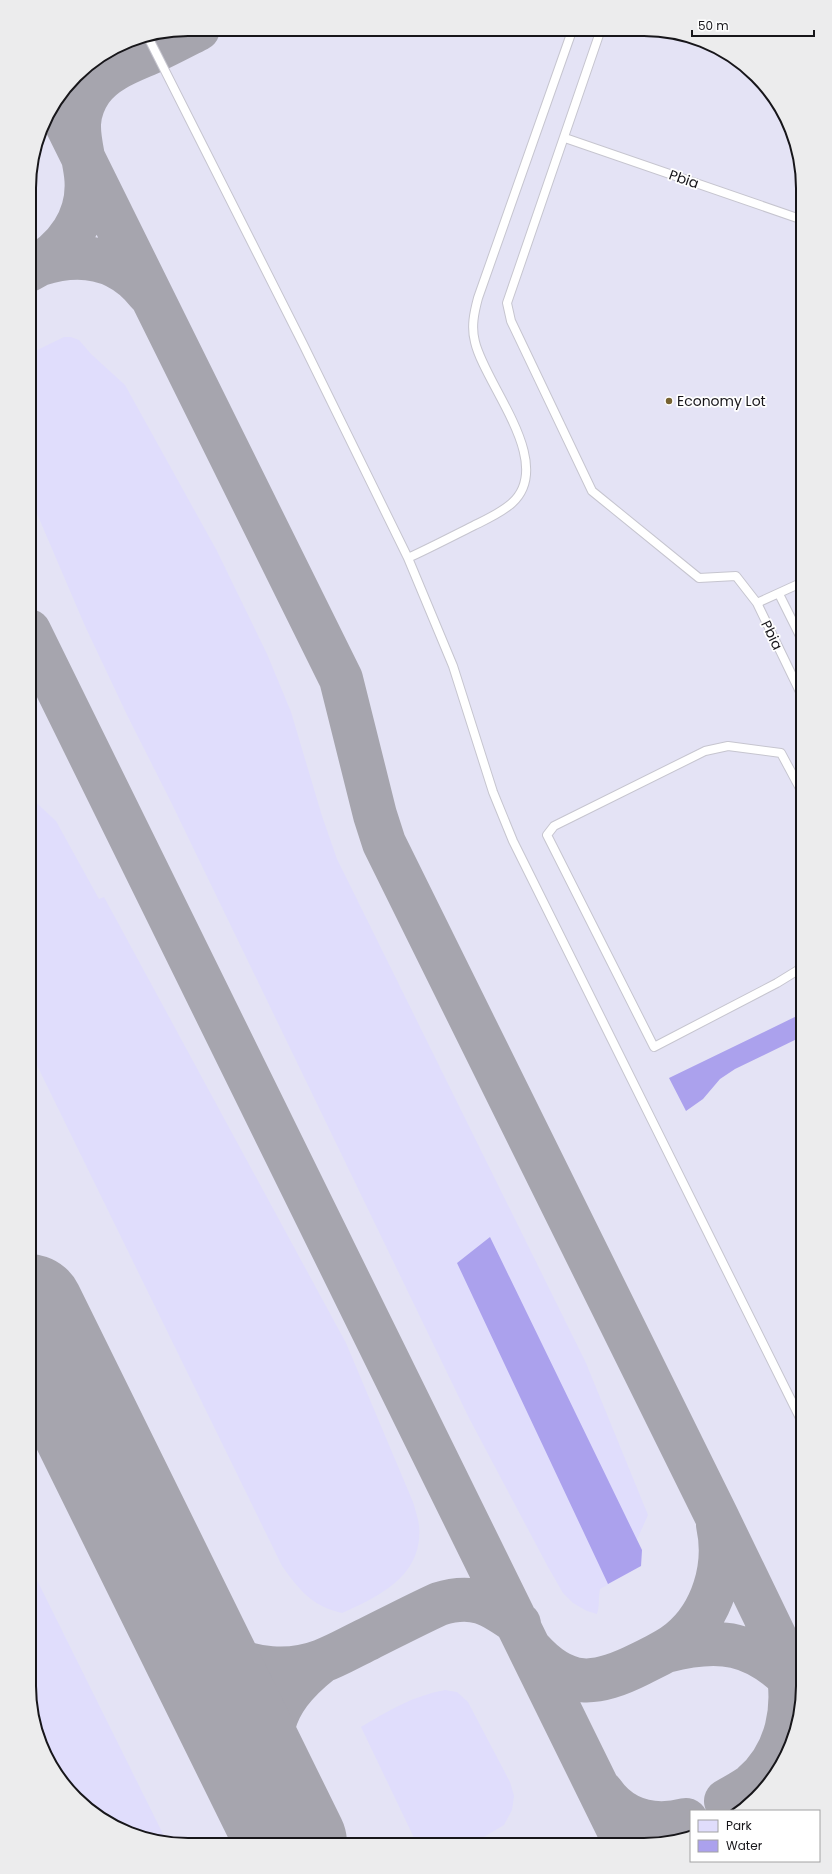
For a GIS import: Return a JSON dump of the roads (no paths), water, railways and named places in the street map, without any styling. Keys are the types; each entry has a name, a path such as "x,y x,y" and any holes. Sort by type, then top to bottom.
{"lane":[{"path":"408,558 498,513 514,502 522,488 527,467 524,447 479,353 473,325 478,298 570,36"},
{"path":"565,138 599,36"},
{"path":"150,41 293,322 408,558 453,666 493,792 513,841 796,1410"},
{"name":"Pbia","path":"796,218 565,138 507,303 511,322 592,491 699,578 736,576 757,603 796,684"},
{"path":"757,603 796,586"},
{"path":"779,594 796,628"},
{"path":"796,781 781,753 728,746 698,754 554,826 548,835 654,1047 777,983 796,971"}],"water":[{"path":"796,1016 796,1039 735,1069 720,1079 703,1099 686,1111 669,1078"},
{"path":"490,1237 642,1550 641,1566 608,1584 457,1263"}],"place":[{"name":"Economy Lot","path":"669,401"}]}
